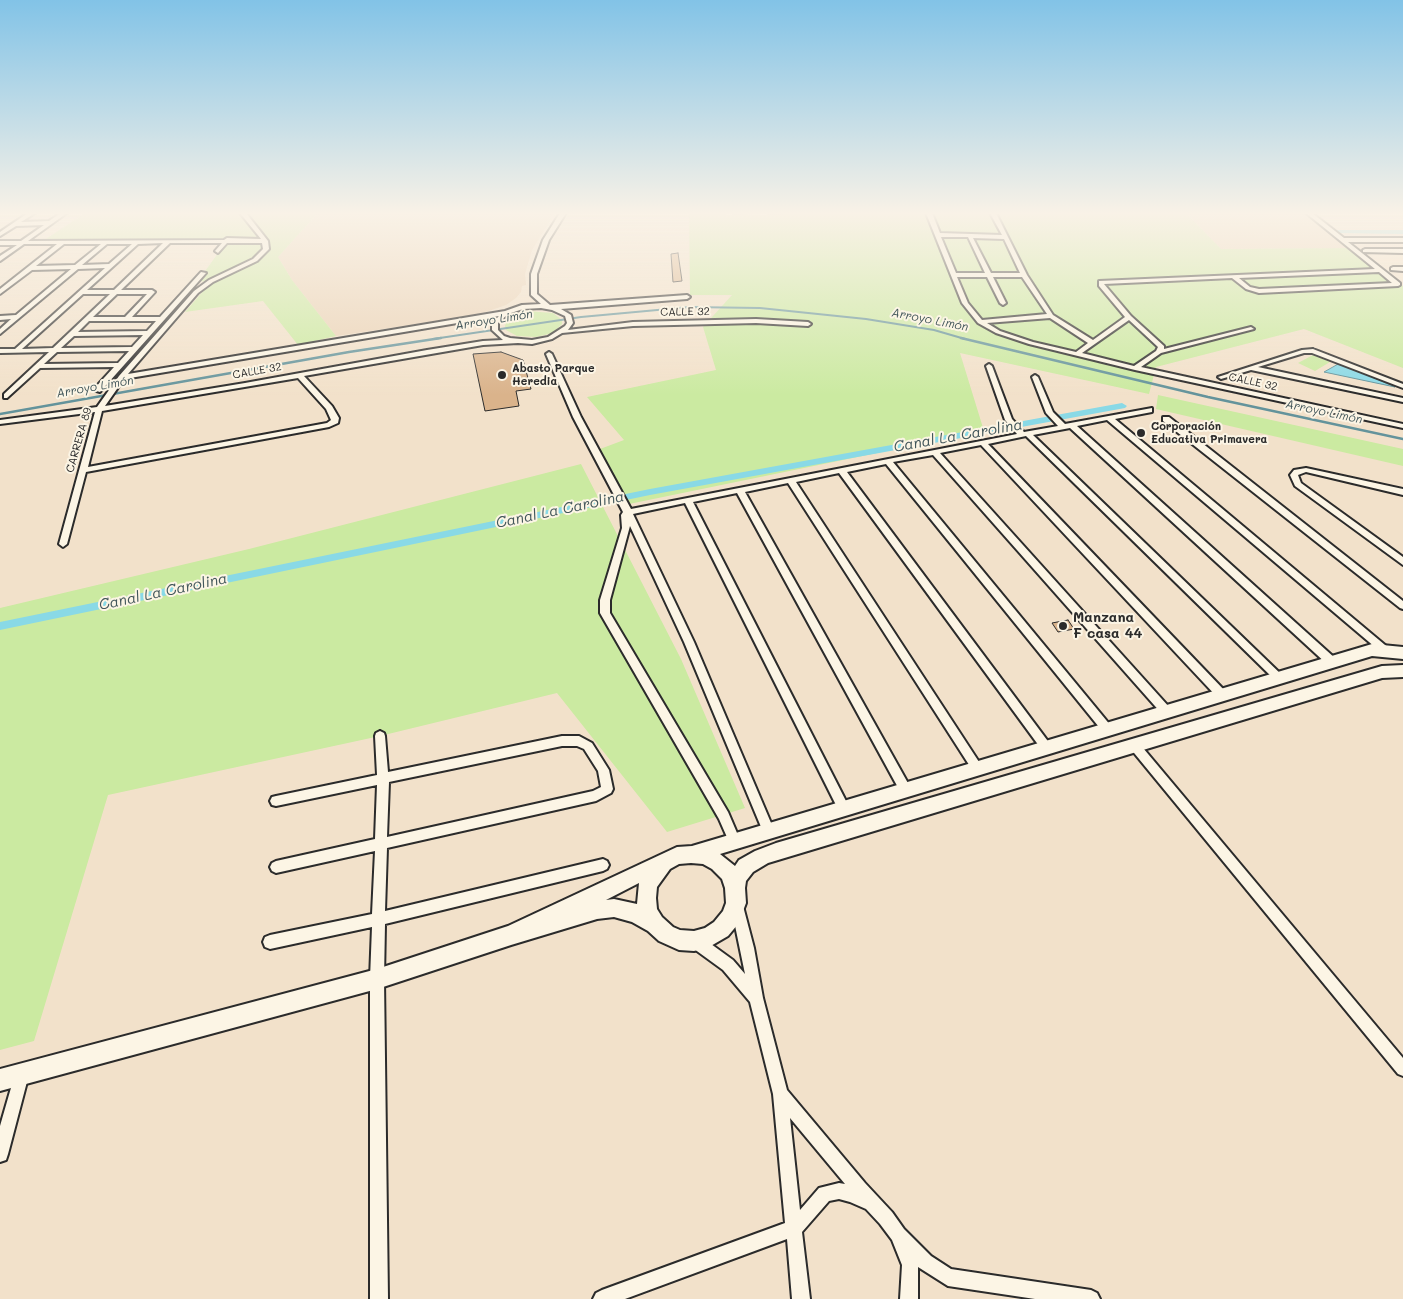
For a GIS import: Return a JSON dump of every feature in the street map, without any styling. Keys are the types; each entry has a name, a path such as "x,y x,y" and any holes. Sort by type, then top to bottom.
{"street":[{"path":"0,292 3,287 23,274"},
{"path":"0,332 68,274"},
{"path":"16,351 101,274"},
{"path":"7,396 135,274"},
{"path":"97,390 202,274"},
{"name":"CARRERA 89","path":"63,544 100,407 119,379 196,292 211,281 226,274"},
{"path":"534,274 534,295"},
{"path":"1159,352 1162,347 1158,342 1129,317 1100,285 1101,282 1292,274"},
{"path":"1233,276 1248,288 1259,291 1398,284 1386,274"},
{"path":"1051,316 980,322 964,303 953,275 1024,275 1051,316 1093,343"},
{"path":"989,275 1003,302"},
{"path":"80,292 152,292 127,319"},
{"path":"534,295 552,307 563,311 570,319 570,323 549,354"},
{"path":"534,295 506,313 495,323 495,330 497,334 549,354 577,416 610,477 690,642 768,830"},
{"name":"CALLE 32","path":"513,310 531,306 552,307 687,297"},
{"name":"CALLE 32","path":"119,379 506,313"},
{"path":"1076,354 1129,317"},
{"path":"0,318 17,318"},
{"path":"87,319 160,319"},
{"name":"CALLE 32","path":"0,422 300,375 434,351 482,344 541,341 561,334 633,324 756,321 808,324"},
{"name":"CALLE 32","path":"980,322 998,332 1076,354 1403,426"},
{"path":"1135,368 1159,352 1250,329"},
{"path":"71,334 148,333"},
{"path":"0,351 133,349"},
{"path":"1221,377 1304,351 1313,350 1403,386"},
{"path":"39,366 120,365"},
{"path":"989,366 1009,420 1280,678"},
{"path":"1250,368 1403,400"},
{"path":"82,470 330,425 335,421 335,418 329,408 300,375"},
{"path":"1035,377 1050,413 1056,420 1067,426 1332,662"},
{"path":"626,509 688,501 983,443 1022,432 1067,426 1150,410"},
{"path":"1109,418 1386,650"},
{"path":"1166,419 1403,606"},
{"path":"983,443 1222,695"},
{"path":"935,452 1166,711"},
{"path":"888,462 1107,729"},
{"path":"1403,492 1306,470 1297,472 1294,475 1298,484 1403,562"},
{"path":"842,471 1046,747"},
{"path":"791,481 976,768"},
{"path":"740,491 905,789"},
{"path":"688,501 842,807"},
{"path":"626,509 624,515 626,528 605,600 605,613 724,816 734,840"},
{"path":"511,935 677,856 691,854 842,807 1372,650 1403,653"},
{"path":"0,1080 377,979 511,935 597,910 614,908 636,913 655,924 666,934 679,940 694,941 709,937 721,929 731,917 742,871 762,857 1382,672 1403,671"},
{"path":"1247,687 1266,706"},
{"path":"379,1299 377,979 383,777 380,736"},
{"path":"276,801 383,777 562,741 579,741 588,746 603,770 607,789 596,796 276,867"},
{"path":"1134,745 1403,1069"},
{"path":"691,854 706,856 719,863 730,874 736,895 756,998 780,1094 801,1299"},
{"path":"655,924 648,912 646,898 648,885 655,872 665,863"},
{"path":"270,942 379,919 603,865"},
{"path":"694,941 728,965 756,998"},
{"path":"0,1154 22,1074"},
{"path":"780,1094 871,1203 886,1218 898,1235 925,1262 948,1277 1091,1299"},
{"path":"602,1299 795,1228 825,1194 839,1191 852,1194 871,1203"},
{"path":"898,1235 910,1265 909,1299"}],"shaded area":[{"path":"288,274 525,274 526,285 522,286 521,292 516,298 506,305 477,315 336,336"}],"green space":[{"path":"203,274 288,274 336,336 298,345 263,301 185,312 211,282 198,281"},
{"path":"690,274 1386,274 1403,286 1403,368 1304,329 1156,367 1149,394 960,353 984,431 629,504 600,449 624,440 587,397 716,370 703,327 732,295 690,295"},
{"path":"527,311 553,313 562,320 562,324 553,333 536,337 517,336 506,330 507,321"},
{"path":"1313,355 1330,362 1315,371 1298,363"},
{"path":"1158,395 1403,449 1403,466 1156,409"},
{"path":"581,464 681,659 745,808 667,832 557,693 380,736 108,795 34,1041 0,1050 0,608 249,549"}],"water":[{"path":"1340,363 1395,387 1324,372"}],"building":[{"path":"672,274 681,274 682,281 673,282"},
{"name":"Abasto Parque Heredia","path":"501,352 523,360 531,389 516,391 519,406 485,411 473,354"},
{"name":"Manzana F casa 44","path":"1068,620 1074,629 1058,632 1052,623"}],"waterway":[{"name":"Arroyo Limón","path":"433,339 581,317 690,307 760,308 866,319 934,330 964,339"},
{"name":"Arroyo Limón","path":"0,414 349,352 441,338"},
{"name":"Arroyo Limón","path":"964,339 1208,397 1403,439"},
{"name":"Canal La Carolina","path":"0,626 650,492 1122,406"}],"place":[{"name":"Abasto Parque Heredia","path":"502,375"},
{"name":"Corporación Educativa Primavera","path":"1141,433"},
{"name":"Manzana F casa 44","path":"1063,626"}]}
